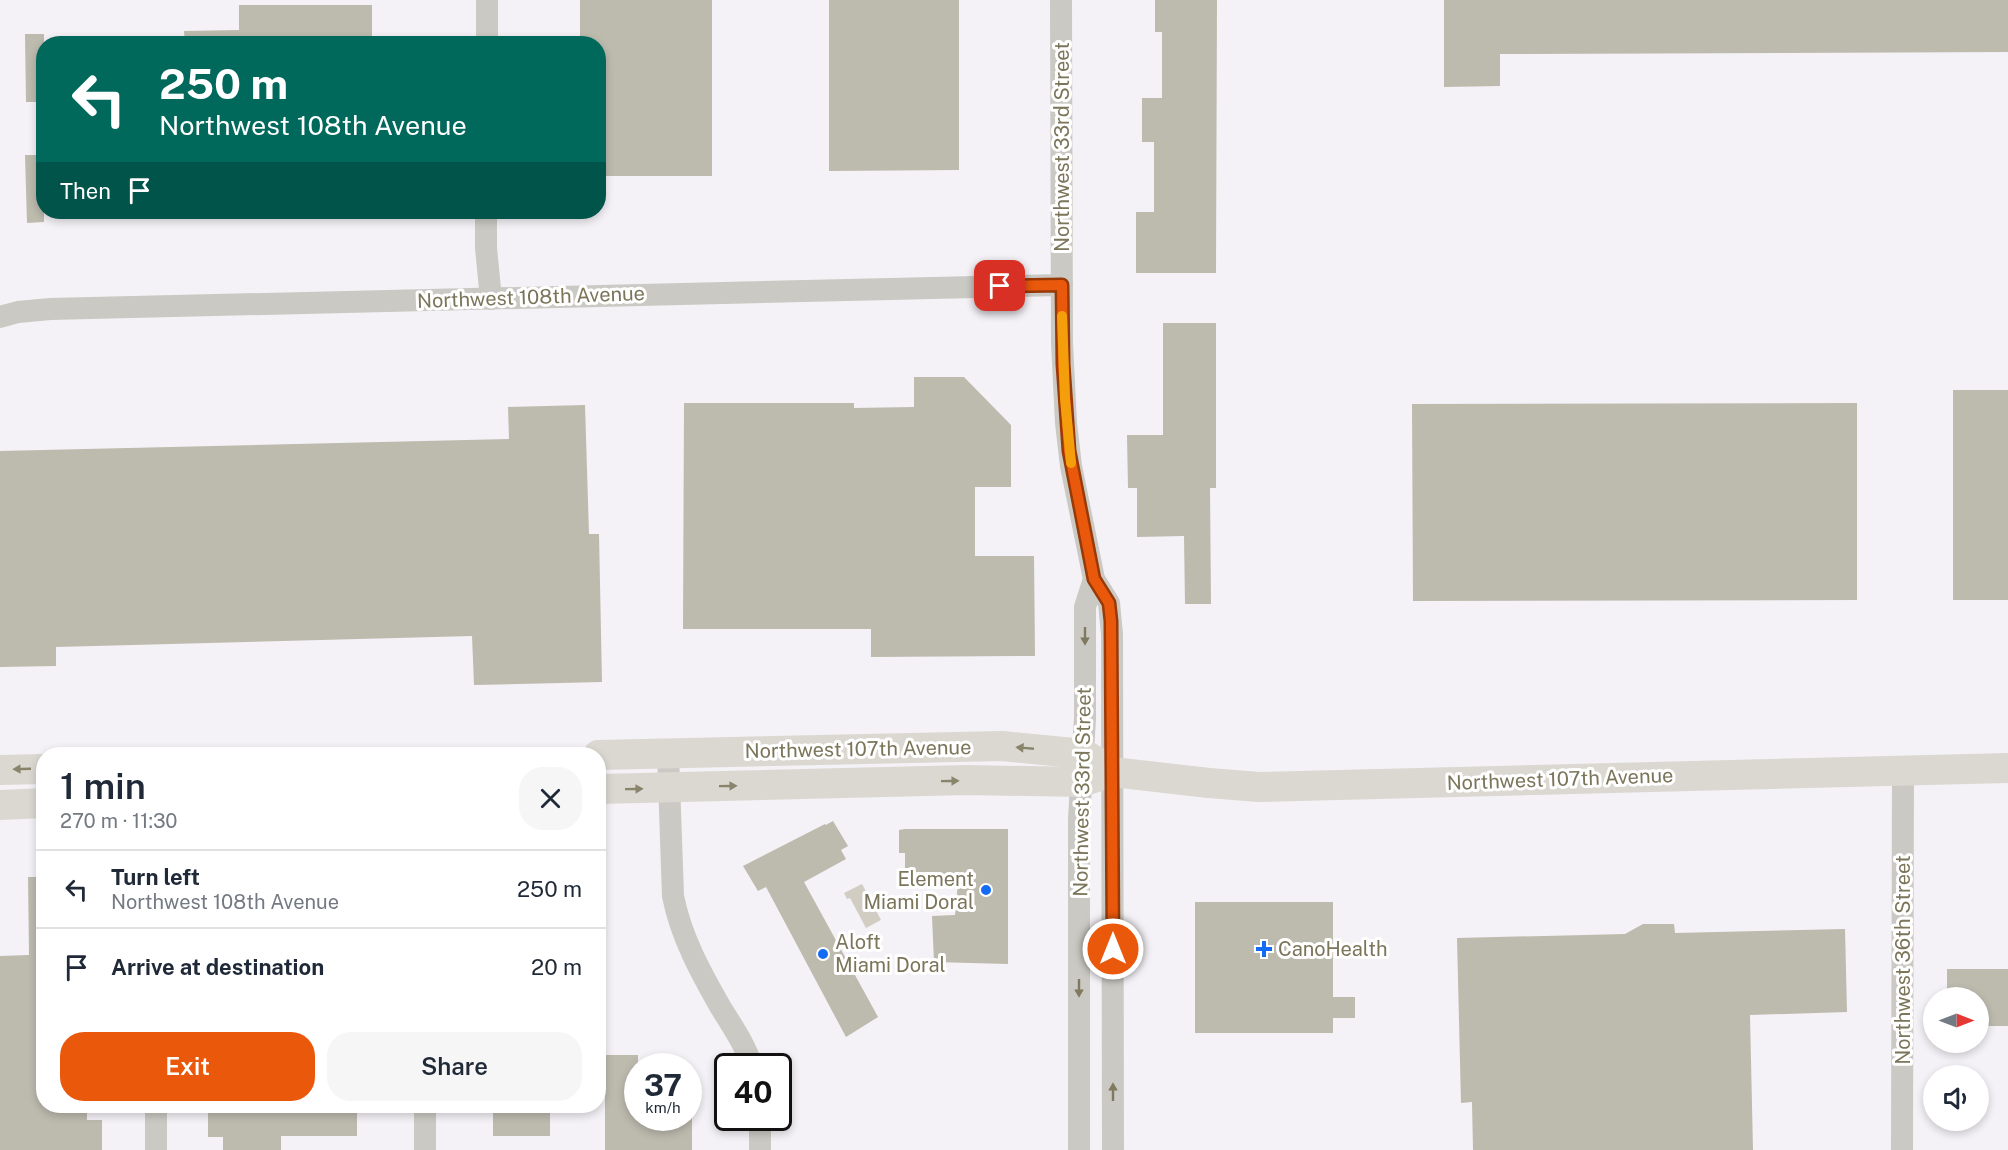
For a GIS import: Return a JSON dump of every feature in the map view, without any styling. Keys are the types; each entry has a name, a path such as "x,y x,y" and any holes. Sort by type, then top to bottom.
{"main road":[{"name":"Northwest 107th Avenue","path":"606,755 980,746 1082,768 1209,783 1276,787 2008,768"},
{"name":"Northwest 107th Avenue","path":"606,789 967,780 1082,768"},
{"path":"0,770 36,769"},
{"path":"0,805 36,803"}],"street":[{"path":"487,0 487,36"},
{"name":"Northwest 33rd Street","path":"1061,0 1063,364 1069,451 1094,579 1109,603 1110,611 1113,772 1113,1150"},
{"path":"486,219 486,248 491,299"},
{"name":"Northwest 108th Avenue","path":"0,317 18,312 50,309 1062,285"},
{"name":"Northwest 33rd Street","path":"1079,1150 1079,819 1085,607 1094,579"},
{"path":"668,753 673,896 678,918 688,945 747,1053"},
{"name":"Northwest 36th Street","path":"1902,1150 1903,771"},
{"path":"156,1113 156,1150"},
{"path":"424,1113 425,1150"},
{"path":"760,1131 760,1150"}],"shaded area":[{"path":"862,884 881,920 866,928 850,898 847,899 844,893"}],"building":[{"path":"580,0 712,0 712,176 606,176 606,36 580,36"},
{"path":"829,0 959,0 959,170 829,171"},
{"path":"1155,0 1217,0 1216,273 1136,273 1136,212 1154,212 1154,142 1142,142 1142,98 1162,98 1162,32 1155,32"},
{"path":"1444,0 2008,0 2008,52 1500,54 1500,86 1444,87"},
{"path":"239,5 372,5 372,36 184,36 184,31 239,30"},
{"path":"25,34 44,34 44,36 36,36 36,102 26,102"},
{"path":"25,155 36,155 36,219 44,219 44,222 27,223"},
{"path":"1163,323 1216,323 1216,488 1210,488 1211,604 1185,604 1184,536 1137,537 1137,488 1128,488 1127,435 1163,435"},
{"path":"914,377 964,377 1011,425 1011,487 975,487 975,556 1034,556 1035,656 871,657 871,629 683,629 684,403 854,403 854,408 914,407"},
{"path":"1953,390 2008,390 2008,600 1953,600"},
{"path":"1857,403 1857,600 1413,601 1412,404"},
{"path":"585,405 589,534 599,534 602,682 474,685 472,636 56,647 56,666 0,667 0,451 509,439 508,407"},
{"name":"Aloft Miami Doral","path":"833,821 848,846 841,850 846,859 804,882 878,1017 846,1037 766,887 758,891 743,866"},
{"name":"Element Miami Doral","path":"1008,829 1008,964 934,962 932,916 955,915 958,882 937,882 937,872 905,872 905,853 899,853 899,830"},
{"path":"28,877 36,877 36,1113 87,1113 87,1120 102,1120 102,1150 0,1150 0,956 29,955"},
{"name":"CanoHealth","path":"1195,902 1333,902 1333,997 1355,997 1355,1018 1333,1018 1333,1033 1195,1033"},
{"path":"1643,924 1674,924 1675,933 1845,929 1847,1012 1750,1015 1753,1150 1473,1150 1472,1102 1461,1103 1457,938 1625,934"},
{"path":"1947,969 2008,969 2008,1026 1989,1026 1989,987 1947,987"},
{"path":"606,1055 624,1055 624,1131 692,1131 692,1150 605,1150"},
{"path":"208,1113 357,1113 357,1136 281,1136 281,1150 223,1150 223,1137 208,1137"},
{"path":"493,1113 550,1113 550,1136 493,1136"}],"slow traffic":[{"path":"1062,316 1066,423 1071,463"}],"place":[{"name":"Element Miami Doral","path":"986,890"},
{"name":"CanoHealth","path":"1264,949"},
{"name":"Aloft Miami Doral","path":"823,954"}],"route":[{"path":"1000,286 1062,285 1063,364 1069,451 1094,579 1109,603 1112,634 1113,949"}]}
